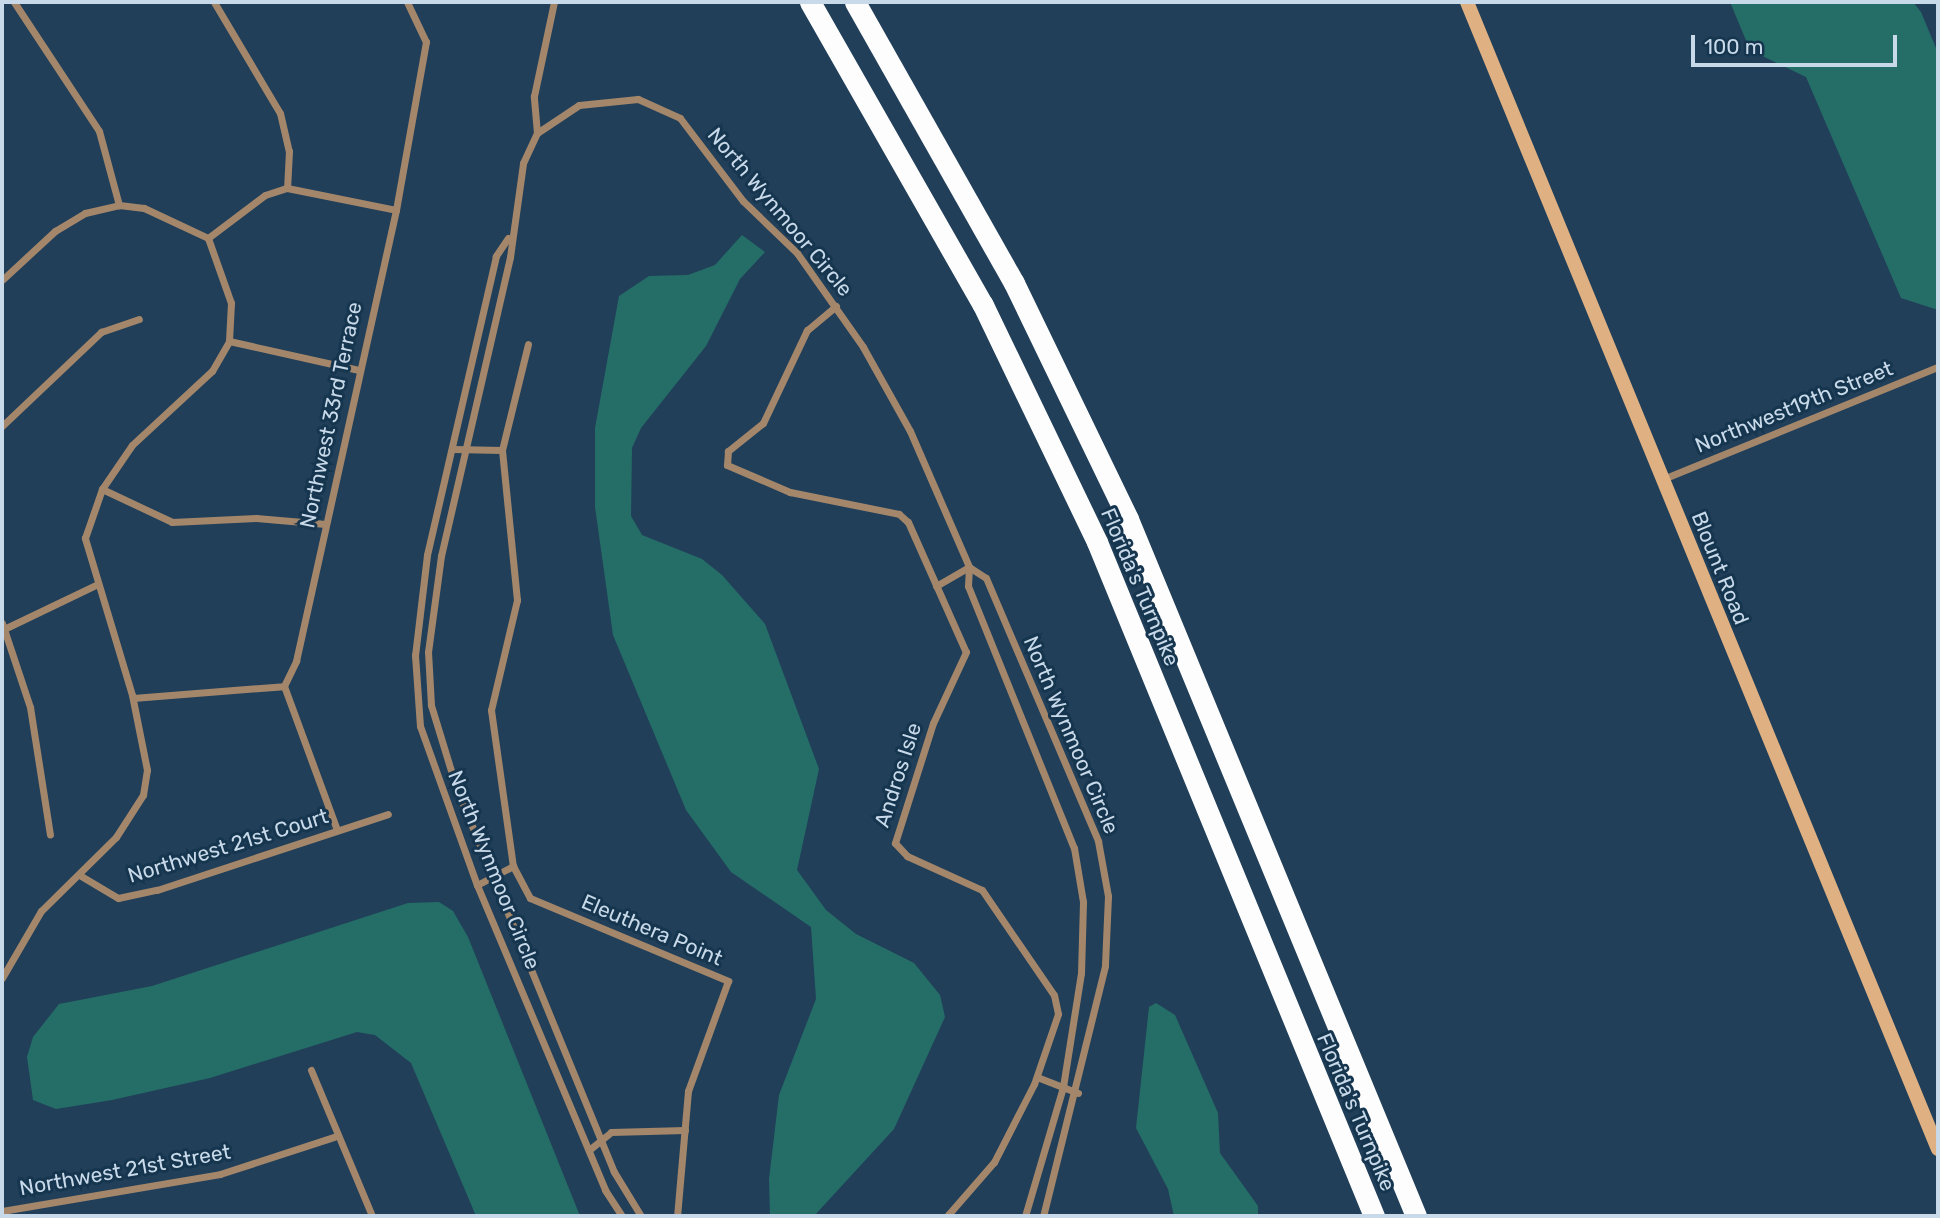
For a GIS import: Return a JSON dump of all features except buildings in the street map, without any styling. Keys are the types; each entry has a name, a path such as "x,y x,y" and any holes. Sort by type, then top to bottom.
{"highway":[{"name":"Florida's Turnpike","path":"810,2 983,305 1097,542 1371,1212"},
{"name":"Florida's Turnpike","path":"855,2 1014,283 1128,519 1416,1216"}],"street":[{"path":"14,2 99,131 118,205"},
{"path":"214,2 280,113 289,151 287,188"},
{"name":"Northwest 33rd Terrace","path":"284,686 296,661 396,210 426,42 407,2"},
{"path":"537,133 534,96 554,2"},
{"name":"Blount Road","path":"1467,2 1938,1149"},
{"name":"North Wynmoor Circle","path":"622,1216 589,1150 477,885 420,726 415,655 427,555 492,269 508,238 523,163 537,133 579,106 638,99 680,118 836,306 911,431 969,567 968,586 1074,848 1083,902 1081,961 1063,1087 1025,1216"},
{"path":"208,238 265,195 287,188 396,210"},
{"path":"2,280 55,231 118,205 144,208 208,238 231,303 229,341 212,371 132,445 102,489 85,538 96,585 133,698 147,771 143,795 81,876 41,911 2,978"},
{"name":"North Wynmoor Circle","path":"508,238 510,257 432,612 431,705 492,875 601,1141 641,1216"},
{"name":"Andros Isle","path":"836,306 807,330 764,423 728,451 727,465 824,501 899,514 966,653 933,723 895,842 907,856 982,890 1054,995 1058,1014 1037,1077 994,1162 947,1216"},
{"path":"2,426 101,332 139,319"},
{"path":"229,341 359,370"},
{"name":"Eleuthera Point","path":"528,344 502,450 517,600 491,710 513,866 530,898 728,981 688,1091 677,1216"},
{"name":"Northwest19th Street","path":"1662,480 1938,366"},
{"path":"453,449 502,450"},
{"path":"102,489 172,522 256,518 326,524"},
{"path":"936,586 969,567"},
{"name":"North Wynmoor Circle","path":"969,567 986,578 1098,841 1108,896 1105,966 1078,1093 1044,1216"},
{"path":"50,834 30,707 3,626 96,585"},
{"path":"133,698 284,686 337,830"},
{"name":"Northwest 21st Court","path":"81,876 118,898 388,814"},
{"path":"477,885 513,866"},
{"path":"311,1070 334,1137 372,1216"},
{"path":"1037,1077 1078,1093"},
{"path":"589,1150 611,1132 685,1130"},
{"name":"Northwest 21st Street","path":"2,1211 220,1174 334,1137"}],"shaded area":[{"path":"1730,2 1913,2 1921,12 1938,53 1938,310 1901,298 1806,77 1750,50"},
{"path":"742,235 765,252 740,279 706,346 641,428 632,448 631,516 642,535 702,559 722,575 765,624 819,769 797,870 826,910 856,934 914,963 940,995 945,1017 894,1129 814,1216 770,1216 769,1179 779,1095 816,999 811,927 731,872 686,810 613,635 595,507 595,428 619,296 649,276 688,275 715,265"},
{"path":"439,902 453,911 468,937 580,1216 476,1216 411,1063 375,1035 357,1032 210,1078 112,1100 56,1109 33,1100 27,1057 33,1037 59,1004 152,986 408,903"},
{"path":"1156,1003 1175,1015 1218,1113 1220,1153 1258,1206 1258,1216 1174,1216 1168,1189 1136,1128 1149,1007"}]}
